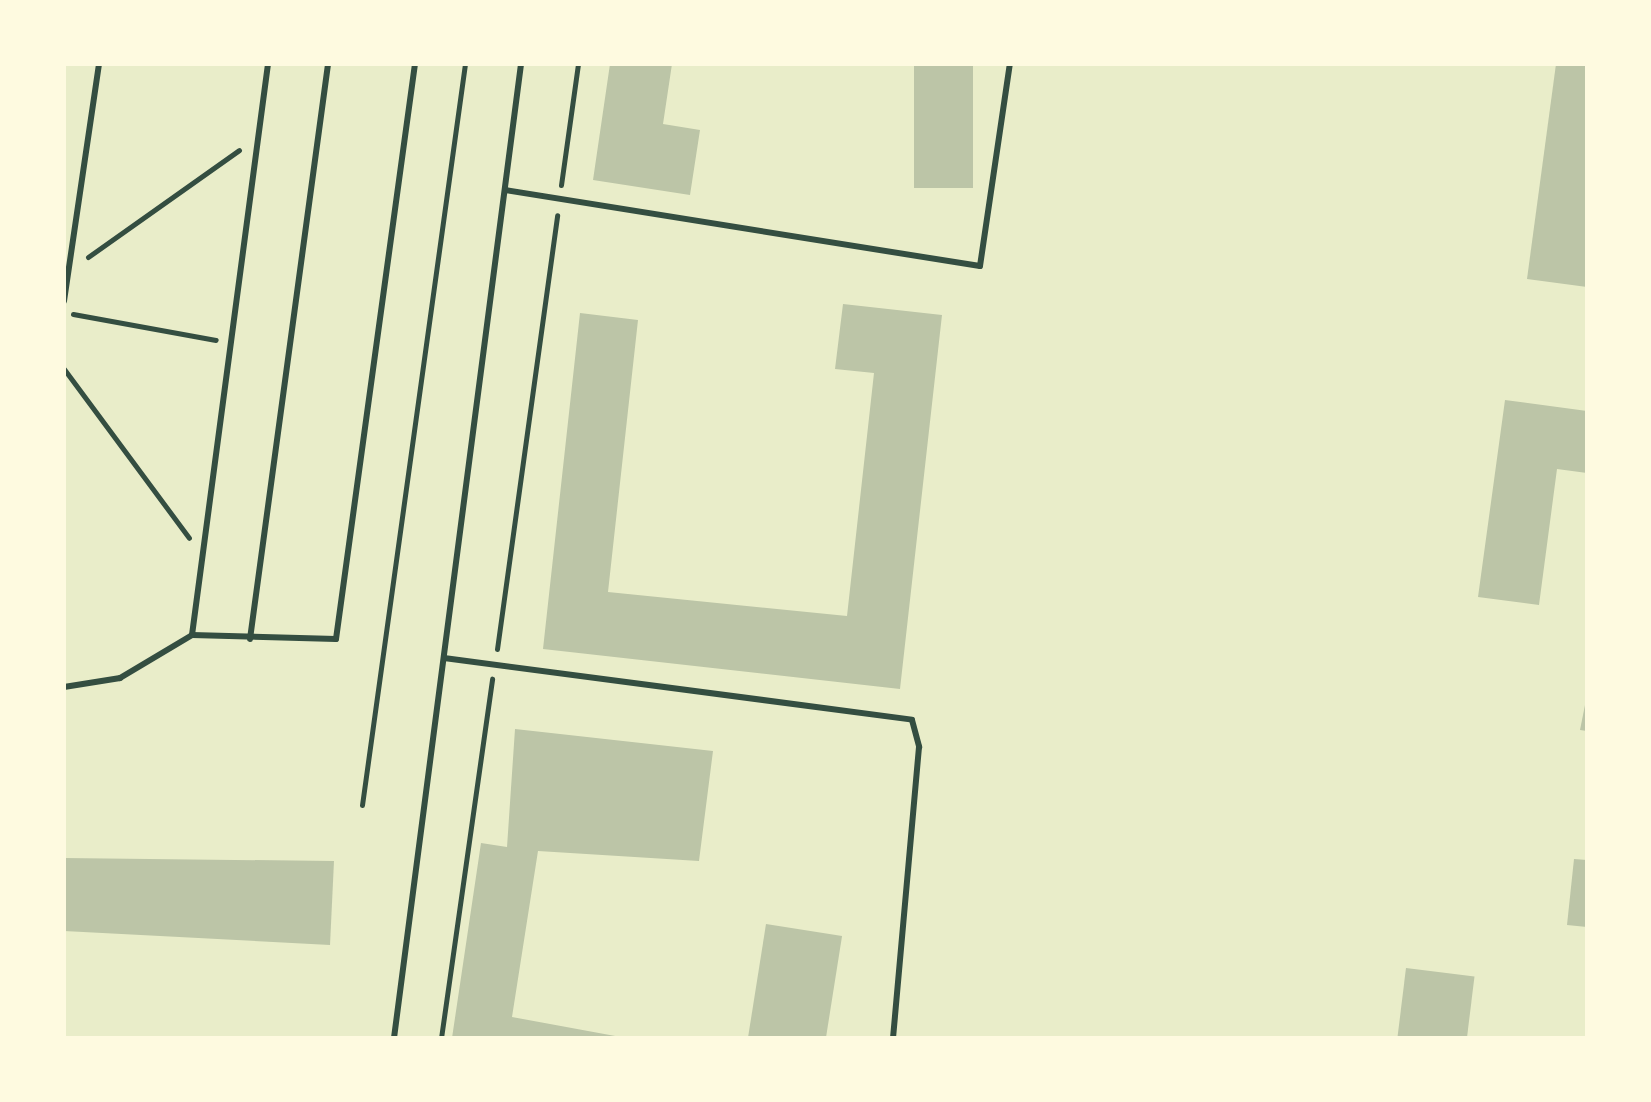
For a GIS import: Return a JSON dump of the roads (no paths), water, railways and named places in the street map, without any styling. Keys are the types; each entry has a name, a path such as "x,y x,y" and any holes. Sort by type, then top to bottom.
{"lane":[{"path":"64,301 99,64"},
{"path":"192,635 268,64"},
{"path":"250,639 328,64"},
{"path":"64,687 120,678 192,635 336,639 415,64"},
{"path":"394,1038 521,64"},
{"path":"505,190 980,266 1010,64"},
{"path":"444,658 912,720 919,747 893,1038"}]}
